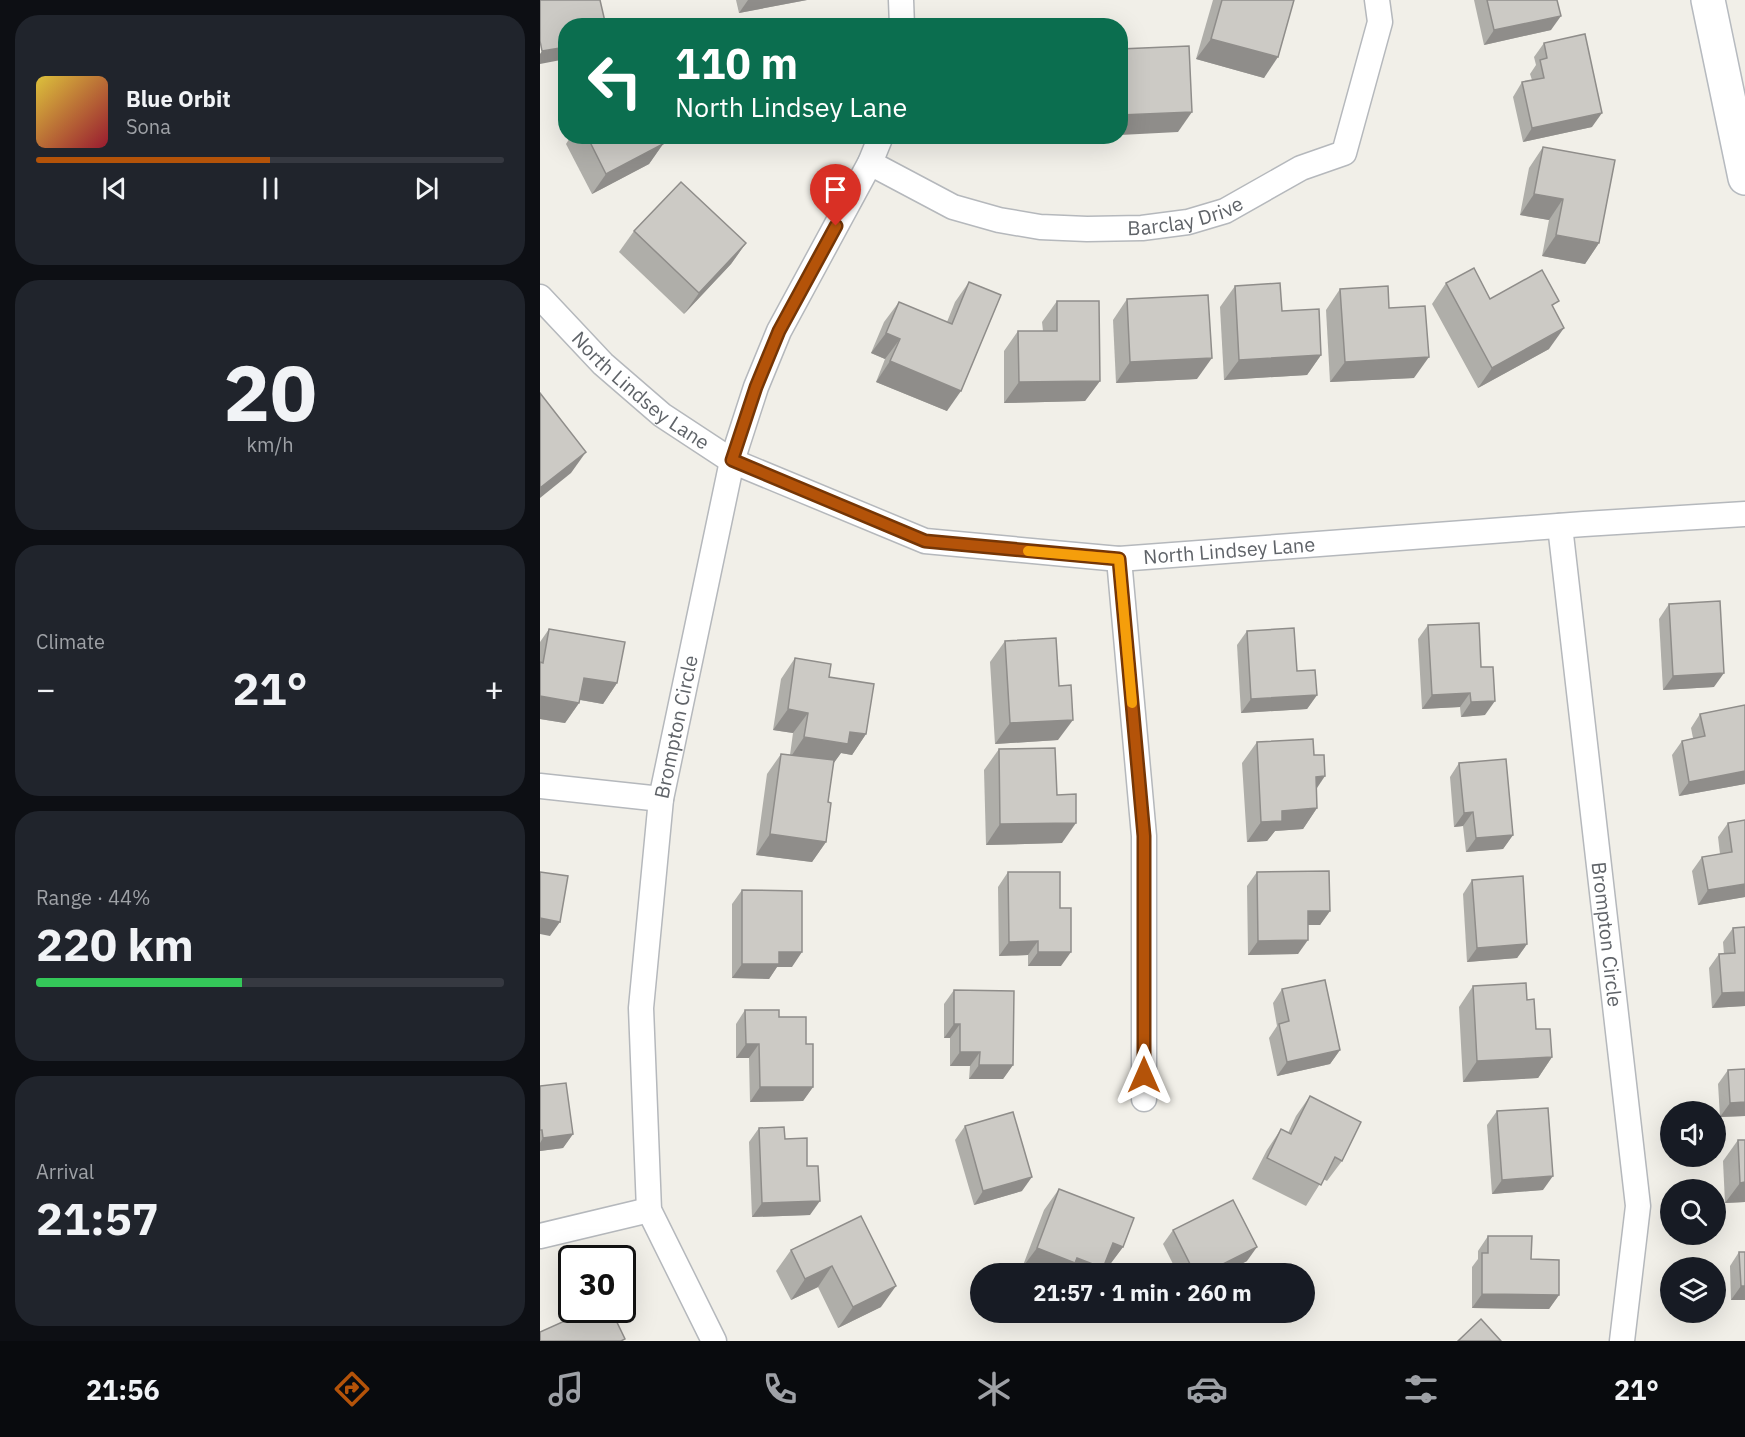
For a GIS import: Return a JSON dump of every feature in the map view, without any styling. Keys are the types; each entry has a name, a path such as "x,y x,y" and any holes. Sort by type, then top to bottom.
{"main road":[{"path":"1708,0 1745,178"}],"street":[{"path":"901,0 902,18"},
{"name":"Barclay Drive","path":"870,163 953,207 999,220 1040,227 1142,228 1188,222 1225,211 1301,168 1344,153 1380,22 1377,0"},
{"name":"Brompton Circle","path":"714,1341 649,1210 641,1008 661,799 732,460 756,387 779,331 870,163 878,144"},
{"name":"North Lindsey Lane","path":"540,297 603,364 662,415 732,460 925,541 1119,559 1745,514"},
{"name":"Brompton Circle","path":"1560,526 1638,1206 1622,1341"},
{"path":"1119,559 1144,836 1144,1099"},
{"path":"540,786 661,799"},
{"path":"540,1236 649,1210"}],"building":[{"path":"540,0 600,0 604,18 558,18 558,48 542,51"},
{"path":"1222,0 1294,0 1278,57 1211,39"},
{"path":"1487,0 1557,0 1561,16 1494,30"},
{"path":"1585,34 1602,113 1532,128 1522,82 1544,78 1540,60 1547,58 1544,43"},
{"path":"1189,46 1192,112 1128,115 1128,49"},
{"path":"591,144 663,144 606,174"},
{"path":"1543,147 1615,160 1599,243 1556,235 1563,199 1534,194"},
{"path":"681,182 746,243 699,293 634,231"},
{"path":"1474,268 1490,299 1542,270 1559,301 1552,305 1564,328 1492,368 1446,283"},
{"path":"969,282 1001,295 961,391 890,361 900,339 886,333 899,302 952,324"},
{"path":"1280,283 1282,311 1319,309 1321,355 1239,360 1235,286"},
{"path":"1388,286 1389,308 1425,306 1429,357 1345,362 1340,289"},
{"path":"1208,295 1212,358 1130,362 1127,299"},
{"path":"1057,301 1099,301 1100,381 1019,382 1018,331 1057,331"},
{"path":"540,393 586,452 540,488"},
{"path":"1720,601 1724,673 1673,676 1669,604"},
{"path":"1479,623 1481,667 1493,667 1495,701 1471,702 1470,693 1432,695 1428,625"},
{"path":"1294,628 1297,671 1315,670 1317,695 1251,699 1247,631"},
{"path":"549,629 625,642 617,683 584,678 579,703 540,696 540,662 543,663"},
{"path":"1056,638 1059,686 1071,685 1073,720 1010,723 1005,641"},
{"path":"795,658 831,664 829,677 874,684 866,734 850,732 848,744 804,737 808,713 788,709"},
{"path":"1745,705 1745,771 1689,782 1682,741 1705,736 1700,714"},
{"path":"1313,739 1314,755 1324,755 1325,776 1316,777 1317,808 1282,811 1282,821 1261,822 1257,742"},
{"path":"1055,748 1057,795 1076,794 1076,823 1000,824 999,749"},
{"path":"781,754 834,760 828,802 831,803 826,842 770,834"},
{"path":"1506,759 1513,835 1476,838 1473,812 1464,813 1459,763"},
{"path":"1745,820 1745,884 1708,890 1702,857 1732,852 1728,823"},
{"path":"1329,871 1330,911 1308,911 1308,940 1258,941 1257,872"},
{"path":"540,872 568,876 560,922 540,918"},
{"path":"1008,872 1060,872 1060,908 1071,908 1071,952 1038,952 1038,941 1009,942"},
{"path":"1523,876 1527,944 1477,948 1472,880"},
{"path":"742,890 802,891 802,952 779,952 779,964 742,964"},
{"path":"1745,927 1745,992 1722,993 1719,954 1735,953 1733,928"},
{"path":"1325,980 1340,1050 1287,1062 1279,1024 1289,1021 1282,989"},
{"path":"1526,983 1527,1000 1534,999 1536,1029 1550,1029 1552,1057 1477,1061 1473,986"},
{"path":"954,990 1014,991 1013,1065 979,1065 980,1052 960,1052 960,1024 954,1024"},
{"path":"745,1010 779,1010 779,1017 806,1017 806,1044 813,1044 813,1087 760,1087 759,1044 746,1044"},
{"path":"1745,1069 1745,1102 1730,1103 1728,1070"},
{"path":"566,1083 573,1134 543,1138 542,1130 540,1130 540,1086"},
{"path":"1310,1096 1361,1122 1342,1161 1335,1157 1321,1185 1267,1158 1281,1129 1291,1134"},
{"path":"1548,1108 1553,1176 1502,1180 1497,1111"},
{"path":"1013,1112 1032,1177 983,1191 965,1126"},
{"path":"784,1127 785,1139 807,1138 807,1166 818,1166 820,1201 762,1203 759,1128"},
{"path":"1738,1140 1745,1140 1745,1182 1740,1183"},
{"path":"1059,1189 1134,1218 1123,1247 1113,1243 1105,1263 1090,1263 1077,1258 1075,1263 1037,1248"},
{"path":"1233,1200 1257,1247 1225,1263 1190,1263 1173,1230"},
{"path":"861,1216 896,1286 853,1307 832,1266 805,1279 791,1250"},
{"path":"1488,1236 1532,1236 1531,1259 1559,1260 1559,1295 1482,1294 1482,1253 1488,1253"},
{"path":"1739,1252 1745,1252 1745,1286 1741,1286"},
{"path":"1481,1319 1501,1341 1458,1341"},
{"path":"560,1323 617,1323 625,1339 621,1341 540,1341 540,1332"}],"slow traffic":[{"path":"1028,551 1119,559 1132,703"}],"route":[{"path":"836,226 779,331 756,387 732,460 925,541 1119,559 1144,836 1144,1075"}]}
